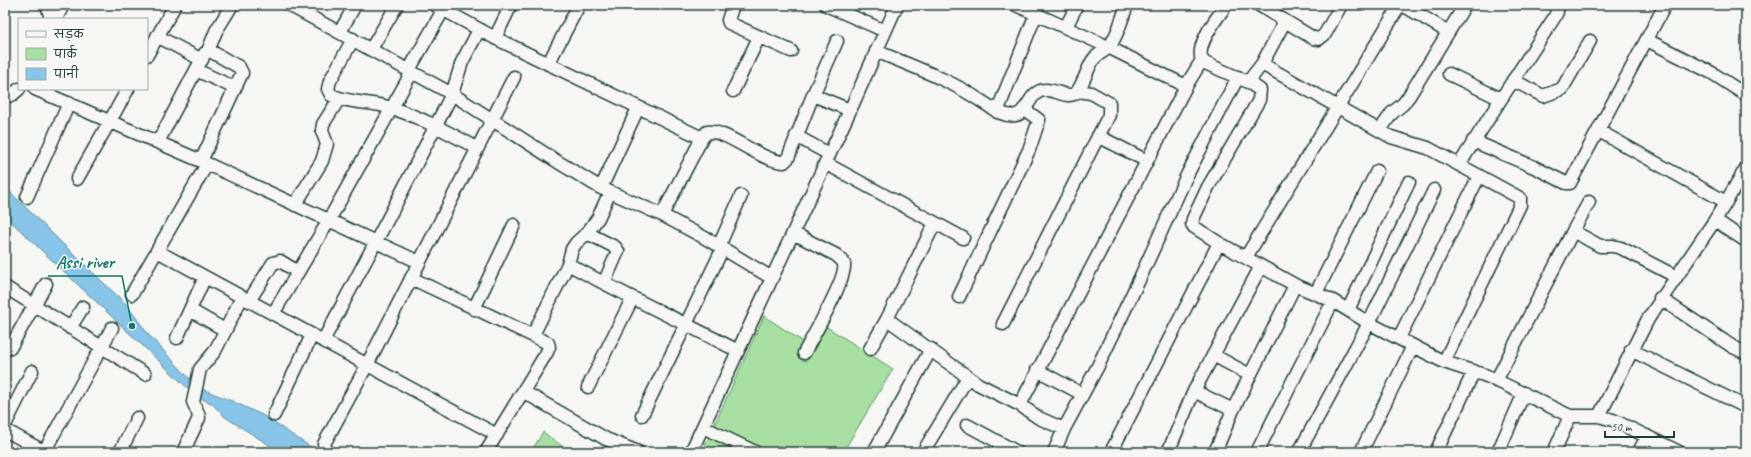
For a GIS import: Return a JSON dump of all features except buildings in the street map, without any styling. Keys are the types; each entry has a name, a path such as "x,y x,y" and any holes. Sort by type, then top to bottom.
{"street":[{"path":"47,5 51,18"},
{"path":"56,18 63,5"},
{"path":"148,53 174,5"},
{"path":"158,142 216,31 232,5"},
{"path":"289,5 452,94 606,190 662,215 721,247 772,278"},
{"path":"340,32 355,5"},
{"path":"371,49 397,5"},
{"path":"495,38 511,5"},
{"path":"548,64 579,5"},
{"path":"734,5 728,20 729,23 791,51"},
{"path":"826,5 885,31"},
{"path":"691,452 850,110 897,5"},
{"path":"1016,5 1108,47 1186,86"},
{"path":"1066,27 1077,5"},
{"path":"876,51 967,92 997,112 1006,115 1017,115 1024,109 1037,92 1045,90 1073,95 1079,91 1083,78 1093,60 1108,47 1118,30 1127,5"},
{"path":"1020,405 1186,86 1202,60 1201,52 1203,42 1226,5"},
{"path":"1259,5 1313,38 1319,39 1325,34 1341,5"},
{"path":"1246,257 1400,5"},
{"path":"1403,5 1448,32"},
{"path":"1380,130 1392,113 1403,104 1409,96 1465,5"},
{"path":"1459,165 1500,99 1554,18 1557,12 1557,5"},
{"path":"1473,141 1534,167 1566,183 1570,182 1599,131 1665,5"},
{"path":"273,314 329,220 392,108 442,6 479,30 702,138"},
{"path":"997,112 1036,14"},
{"path":"1054,452 1064,429 1140,278 1186,175 1243,80 1262,64 1285,21"},
{"path":"323,341 436,126 452,94 462,62 479,30"},
{"path":"157,36 202,60 235,88"},
{"path":"733,91 759,37"},
{"path":"353,39 330,81 328,89 331,95 339,99 354,102 374,103 392,108 436,126 477,148"},
{"path":"1646,40 1712,73 1746,95"},
{"path":"662,215 702,138 707,132 718,132 758,154 778,162 784,162 788,158 813,95 837,41"},
{"path":"1513,80 1543,96 1562,89 1590,41"},
{"path":"132,294 204,163 242,73 239,67 202,60"},
{"path":"1202,60 1205,63 1243,80 1260,90 1259,100 1208,187 1193,219 1192,224 1194,228 1218,243 1295,285 1333,301 1369,323 1444,362 1474,371 1524,393 1570,416 1600,416 1613,420 1677,452"},
{"path":"1262,64 1391,137 1428,148 1517,195 1521,201 1444,362"},
{"path":"1448,74 1500,99"},
{"path":"324,444 367,365 514,77"},
{"path":"5,97 12,95 19,90"},
{"path":"37,90 158,142 419,262"},
{"path":"78,179 127,90"},
{"path":"1002,324 1109,115 1109,103 1091,93 1079,91"},
{"path":"813,95 850,110"},
{"path":"296,205 324,156 327,144 322,131 323,124 339,99"},
{"path":"27,198 69,103"},
{"path":"533,336 568,264 576,243 588,233 598,218 606,190 638,108"},
{"path":"959,297 1030,150 1039,126 1039,120 1024,109"},
{"path":"1599,131 1726,202"},
{"path":"796,136 827,159 963,238"},
{"path":"1098,136 1147,161"},
{"path":"1600,416 1631,350 1660,298 1715,220 1746,168"},
{"path":"1316,293 1377,171"},
{"path":"1399,338 1479,176"},
{"path":"1348,310 1409,182"},
{"path":"1299,452 1369,323 1434,190"},
{"path":"642,415 721,247 741,196"},
{"path":"1496,381 1573,230 1589,202"},
{"path":"1715,220 1746,240"},
{"path":"870,348 887,318 935,223"},
{"path":"474,309 514,225"},
{"path":"1573,230 1600,246 1613,246 1621,248 1675,276"},
{"path":"588,233 615,247 618,251 604,284"},
{"path":"793,233 836,255 844,264 844,273 804,353"},
{"path":"1111,452 1218,243"},
{"path":"157,251 497,435"},
{"path":"183,452 199,418 193,402 200,369 215,351 226,330 246,299 273,263 280,261 298,272"},
{"path":"568,264 632,299 686,324 738,351"},
{"path":"1168,452 1194,391 1261,266"},
{"path":"176,338 205,277"},
{"path":"412,278 474,309 548,343 549,347 524,392 486,452"},
{"path":"5,350 10,348 46,284"},
{"path":"1215,452 1233,410 1295,285"},
{"path":"5,286 102,349 145,374"},
{"path":"1660,298 1733,347 1746,352"},
{"path":"588,387 632,299"},
{"path":"1258,452 1333,301"},
{"path":"70,328 84,307"},
{"path":"190,310 226,330"},
{"path":"887,318 991,392 1020,405 1039,418 1064,429"},
{"path":"5,430 44,452 102,349 112,328"},
{"path":"274,416 312,335"},
{"path":"1361,452 1413,346"},
{"path":"874,452 931,349"},
{"path":"1631,350 1746,407"},
{"path":"1213,354 1250,375"},
{"path":"1037,370 1082,394"},
{"path":"1436,452 1474,371"},
{"path":"5,425 32,372"},
{"path":"923,452 968,377"},
{"path":"1194,391 1233,410"},
{"path":"524,392 600,436 638,452"},
{"path":"1498,452 1524,393"},
{"path":"1554,452 1570,416"},
{"path":"120,452 137,418"},
{"path":"967,425 1017,452"},
{"path":"703,427 755,452"},
{"path":"1639,452 1647,436"}],"green space":[{"path":"764,316 811,347 822,324 893,369 843,452 702,452"},
{"path":"543,432 570,452 531,452"}],"water":[{"path":"5,187 126,304 148,334 190,379 202,389 264,416 318,452 280,452 225,417 211,403 196,396 5,216"}],"place":[{"name":"Assi river","path":"132,326"}]}
